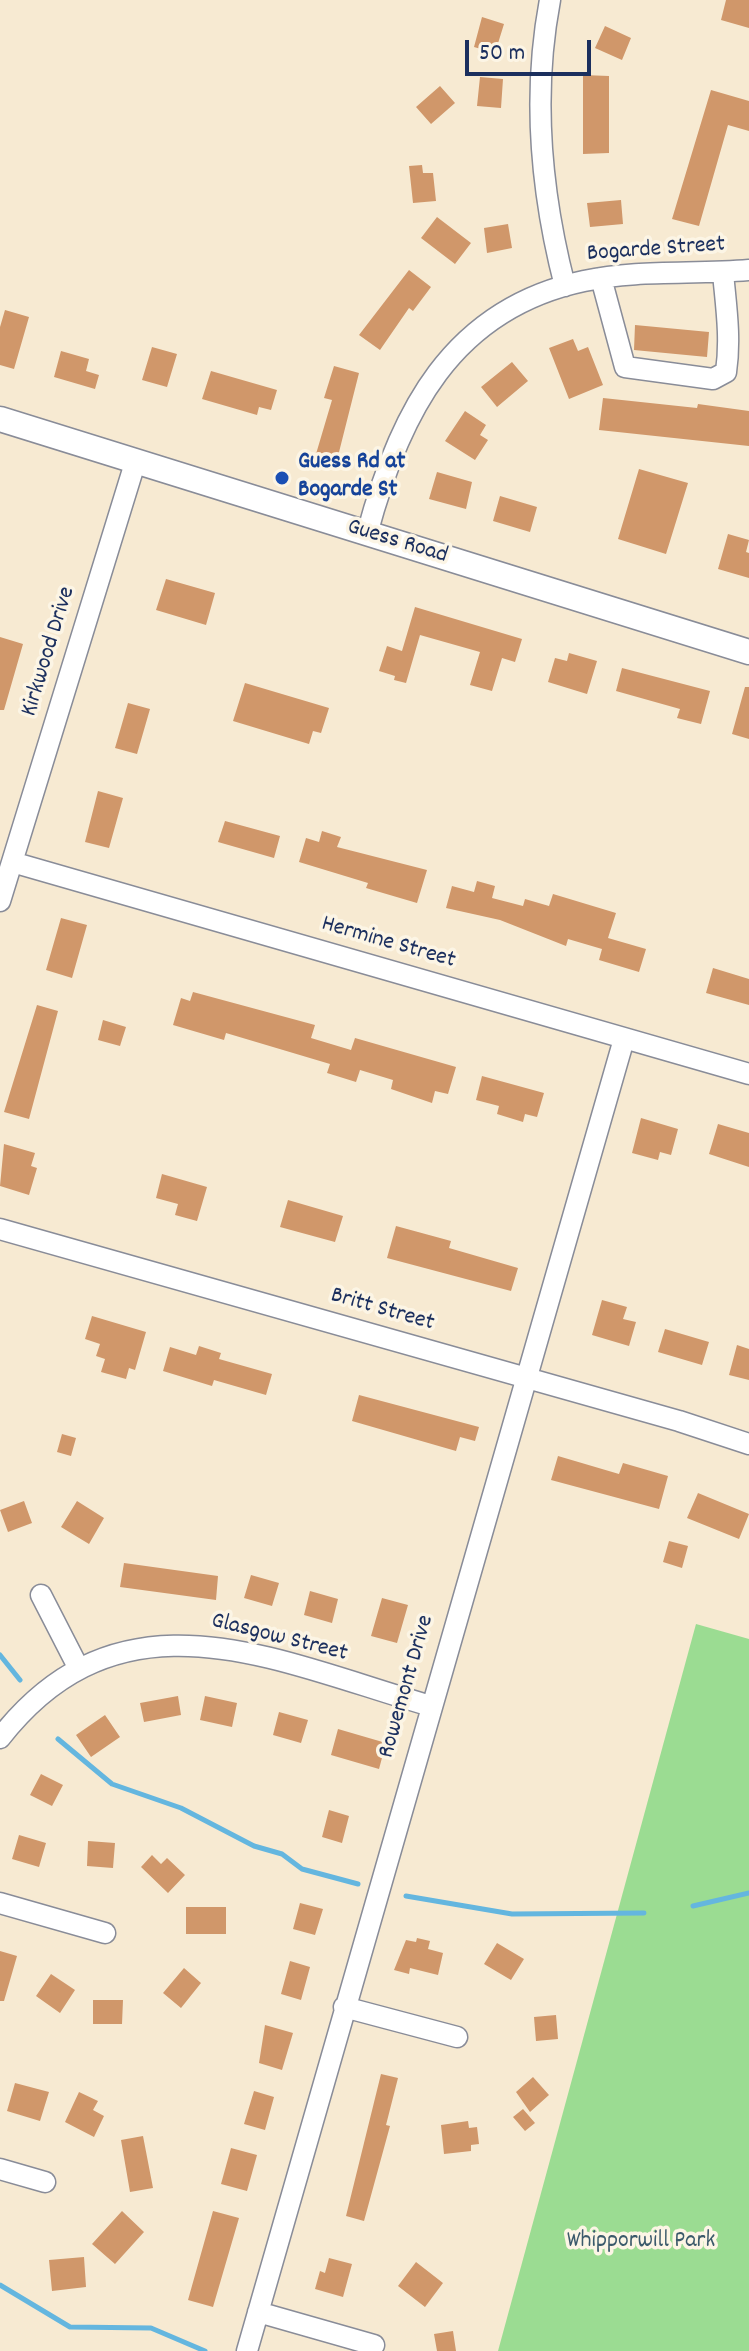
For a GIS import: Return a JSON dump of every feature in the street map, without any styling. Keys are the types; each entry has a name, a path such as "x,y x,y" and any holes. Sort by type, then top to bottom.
{"main road":[{"name":"Guess Road","path":"0,419 749,652"}],"street":[{"path":"550,0 543,41 542,163 545,193 565,286"},
{"name":"Bogarde Street","path":"367,534 395,443 427,385 463,345 489,323 516,306 565,286 601,278 749,270"},
{"path":"601,278 625,367 713,379 726,372 727,362 728,313 723,273"},
{"name":"Kirkwood Drive","path":"0,901 135,463"},
{"name":"Hermine Street","path":"12,862 749,1074"},
{"name":"Rowemont Drive","path":"247,2351 624,1039"},
{"name":"Britt Street","path":"0,1229 749,1444"},
{"path":"41,1595 79,1669"},
{"name":"Glasgow Street","path":"0,1738 38,1698 79,1669 113,1654 171,1643 242,1652 431,1706"},
{"path":"0,1903 105,1933"},
{"path":"344,2007 457,2037"},
{"path":"0,2169 45,2182"},
{"path":"258,2312 374,2345"}],"green space":[{"name":"Whipporwill Park","path":"696,1624 749,1639 749,2351 498,2351"}],"building":[{"path":"726,0 749,0 749,28 721,20"},
{"path":"482,17 504,24 495,53 474,47"},
{"path":"605,26 631,38 622,60 595,48"},
{"path":"583,75 609,76 609,153 583,154"},
{"path":"480,77 503,79 501,108 477,106"},
{"path":"440,86 455,103 431,124 416,107"},
{"path":"711,90 749,101 749,131 728,125 699,226 672,219"},
{"path":"422,165 423,173 433,173 436,201 413,203 409,166"},
{"path":"621,200 623,224 590,227 587,203"},
{"path":"437,217 471,243 455,264 421,238"},
{"path":"508,224 512,248 487,253 484,228"},
{"path":"409,270 431,287 413,311 409,308 380,350 359,335"},
{"path":"5,310 29,317 14,369 0,365 0,327"},
{"path":"635,325 709,332 707,357 634,350"},
{"path":"573,339 578,351 588,347 603,385 569,399 549,348"},
{"path":"152,347 177,354 167,387 142,380"},
{"path":"61,351 89,359 86,371 99,375 95,389 54,377"},
{"path":"512,362 528,381 497,407 481,387"},
{"path":"334,366 359,373 337,460 316,454 332,400 324,398"},
{"path":"211,371 277,390 271,410 259,407 257,415 202,399"},
{"path":"603,398 697,408 698,404 749,411 749,446 599,430"},
{"path":"465,411 486,425 480,435 488,440 475,460 445,441"},
{"path":"639,469 688,483 666,554 618,539"},
{"path":"437,472 472,482 466,509 429,499"},
{"path":"500,496 537,507 530,532 493,521"},
{"path":"728,534 749,540 746,552 749,553 749,578 718,569"},
{"path":"166,579 215,593 206,625 156,610"},
{"path":"415,607 522,639 515,662 502,658 492,691 470,685 480,652 420,635 406,683 394,680 395,676 379,671 387,646 402,651"},
{"path":"0,637 23,644 4,710 0,710"},
{"path":"569,653 597,661 587,694 548,682 555,658 567,661"},
{"path":"622,668 710,691 701,724 677,718 680,709 616,691"},
{"path":"245,683 329,708 321,733 313,731 309,744 233,721"},
{"path":"745,687 749,687 749,739 732,734"},
{"path":"128,703 150,709 137,754 115,748"},
{"path":"98,791 123,798 109,848 85,842"},
{"path":"225,821 280,836 274,858 218,842"},
{"path":"322,831 341,837 337,847 427,870 417,903 366,888 368,883 299,862 306,838 319,842"},
{"path":"477,881 495,886 492,898 523,906 525,899 549,906 553,894 616,913 608,938 646,949 639,972 599,960 602,949 568,939 566,946 500,920 446,908 452,886 474,892"},
{"path":"61,918 87,925 72,978 46,970"},
{"path":"713,968 749,979 749,1005 706,993"},
{"path":"193,992 315,1025 311,1038 351,1050 355,1038 456,1067 448,1094 435,1091 432,1103 391,1089 393,1080 360,1070 356,1082 327,1073 330,1064 226,1033 224,1040 173,1025 181,998 190,1001"},
{"path":"37,1005 58,1011 29,1119 4,1112"},
{"path":"103,1020 126,1027 120,1046 98,1040"},
{"path":"482,1076 544,1093 537,1117 525,1114 523,1122 497,1114 499,1106 476,1100"},
{"path":"641,1118 678,1129 671,1155 660,1152 658,1160 632,1153"},
{"path":"718,1124 749,1133 749,1167 709,1154"},
{"path":"4,1144 35,1153 31,1166 37,1168 29,1195 0,1186"},
{"path":"162,1174 207,1187 197,1221 175,1215 178,1204 156,1198"},
{"path":"288,1200 343,1216 335,1242 280,1227"},
{"path":"396,1226 451,1241 449,1248 518,1268 511,1291 387,1258"},
{"path":"602,1300 627,1307 623,1319 636,1322 629,1346 592,1335"},
{"path":"92,1316 146,1332 135,1370 129,1368 126,1379 101,1372 105,1359 96,1356 100,1344 85,1339"},
{"path":"665,1329 709,1342 702,1365 658,1352"},
{"path":"737,1345 749,1349 749,1380 729,1375"},
{"path":"199,1346 221,1353 219,1359 272,1374 266,1395 214,1380 212,1386 163,1371 170,1347 196,1355"},
{"path":"359,1395 479,1427 475,1441 460,1437 456,1451 352,1421"},
{"path":"62,1434 76,1438 71,1456 57,1452"},
{"path":"558,1456 619,1474 623,1463 668,1476 659,1509 551,1480"},
{"path":"698,1493 749,1514 739,1539 687,1518"},
{"path":"24,1501 32,1523 8,1532 0,1510"},
{"path":"77,1501 104,1518 89,1544 61,1527"},
{"path":"669,1541 688,1546 682,1568 663,1562"},
{"path":"124,1563 218,1576 216,1600 120,1587"},
{"path":"251,1575 279,1583 272,1606 244,1598"},
{"path":"310,1591 338,1599 332,1623 304,1615"},
{"path":"382,1598 408,1605 397,1643 371,1636"},
{"path":"178,1696 181,1715 144,1722 140,1703"},
{"path":"205,1696 237,1703 232,1727 200,1720"},
{"path":"279,1712 308,1720 301,1743 273,1735"},
{"path":"105,1715 120,1737 91,1757 76,1735"},
{"path":"338,1729 386,1743 379,1769 331,1755"},
{"path":"41,1774 63,1785 52,1806 30,1795"},
{"path":"329,1810 349,1816 342,1843 322,1837"},
{"path":"19,1835 46,1843 39,1867 12,1859"},
{"path":"88,1841 115,1843 113,1868 87,1866"},
{"path":"152,1855 161,1864 167,1858 185,1875 168,1893 141,1867"},
{"path":"300,1903 323,1909 315,1935 293,1929"},
{"path":"186,1907 226,1907 226,1934 186,1934"},
{"path":"417,1938 430,1941 428,1949 443,1953 438,1975 410,1968 409,1974 394,1970 406,1940 416,1942"},
{"path":"497,1943 524,1959 511,1980 484,1964"},
{"path":"0,1951 17,1956 4,2001 0,2001"},
{"path":"290,1961 310,1967 301,2000 281,1994"},
{"path":"184,1968 201,1983 181,2008 163,1993"},
{"path":"51,1974 75,1990 60,2013 36,1996"},
{"path":"93,2000 123,2000 122,2024 93,2024"},
{"path":"556,2015 558,2039 536,2041 534,2017"},
{"path":"265,2025 293,2033 282,2070 259,2063"},
{"path":"381,2074 398,2078 386,2125 390,2126 364,2221 346,2216"},
{"path":"533,2077 549,2095 530,2112 516,2092"},
{"path":"15,2083 49,2092 40,2121 7,2111"},
{"path":"254,2091 274,2097 265,2130 244,2124"},
{"path":"79,2092 98,2101 93,2110 104,2116 94,2137 65,2122"},
{"path":"523,2109 535,2123 525,2131 513,2117"},
{"path":"468,2121 469,2128 477,2127 479,2144 471,2145 471,2151 444,2154 441,2125"},
{"path":"143,2136 153,2188 130,2192 121,2140"},
{"path":"231,2148 257,2155 247,2191 221,2184"},
{"path":"122,2211 144,2232 115,2264 92,2244"},
{"path":"213,2211 239,2218 213,2307 188,2300"},
{"path":"84,2257 86,2287 52,2291 49,2260"},
{"path":"329,2258 352,2264 343,2297 315,2289 320,2271 325,2273"},
{"path":"416,2262 443,2283 425,2307 398,2286"},
{"path":"453,2331 456,2351 437,2351 434,2334"}],"waterway":[{"path":"0,1655 20,1680"},
{"path":"58,1739 112,1784 181,1808 254,1846 282,1854 302,1869 358,1884"},
{"path":"693,1906 749,1893"},
{"path":"406,1896 512,1914 644,1913"},
{"path":"0,2285 70,2327 151,2328 205,2351"}],"place":[{"name":"Guess Rd at Bogarde St","path":"282,478"}]}
